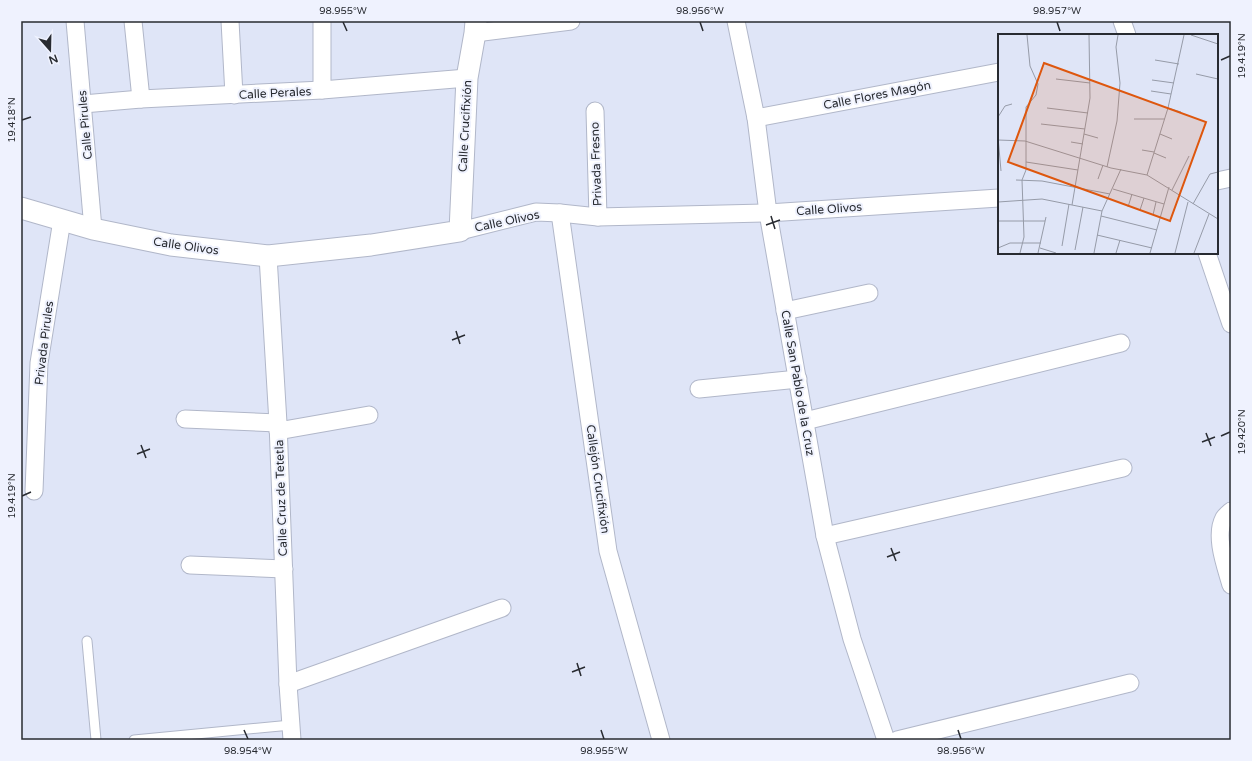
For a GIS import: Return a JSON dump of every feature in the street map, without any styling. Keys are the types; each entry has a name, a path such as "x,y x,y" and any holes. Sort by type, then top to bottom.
{"street":[{"name":"Calle Pirules","path":"75,21 93,229"},
{"path":"133,21 141,99"},
{"path":"230,21 234,94"},
{"path":"322,21 322,90"},
{"path":"476,27 571,21"},
{"name":"Calle San Pablo de la Cruz","path":"736,21 756,118 768,213 825,536 852,639 886,740"},
{"path":"1122,21 1127,34"},
{"name":"Calle Crucifixión","path":"460,231 467,78 476,27"},
{"name":"Calle Flores Magón","path":"756,118 998,72"},
{"name":"Calle Perales","path":"83,104 141,99 322,90 467,78"},
{"name":"Privada Fresno","path":"595,111 598,217"},
{"path":"1218,180 1231,178"},
{"name":"Calle Olivos","path":"21,208 93,229 171,245 268,256 371,245 460,231 536,212 598,217 768,213 998,198"},
{"name":"Callejón Crucifixión","path":"560,213 608,551 661,740"},
{"name":"Privada Pirules","path":"34,491 39,363 62,220"},
{"path":"1207,254 1231,324"},
{"name":"Calle Cruz de Tetetla","path":"268,256 278,427 288,684 292,732"},
{"path":"785,311 869,293"},
{"path":"805,421 1121,343"},
{"path":"699,390 798,379"},
{"path":"185,419 278,427 369,415"},
{"path":"825,536 1123,468"},
{"path":"1231,511 1225,517 1221,526 1220,534 1221,548 1231,585"},
{"path":"190,565 284,569"},
{"path":"288,684 502,608"},
{"path":"897,740 1130,683"}],"lane":[{"path":"87,641 96,740"},
{"path":"134,740 292,732"}]}
